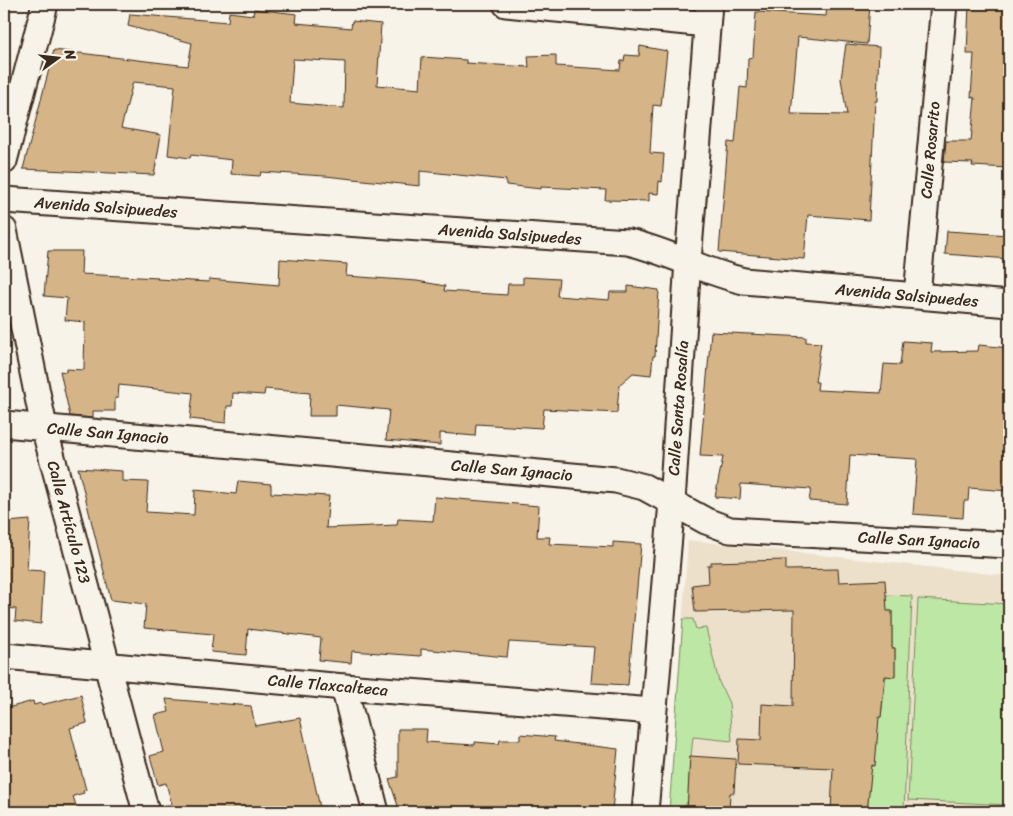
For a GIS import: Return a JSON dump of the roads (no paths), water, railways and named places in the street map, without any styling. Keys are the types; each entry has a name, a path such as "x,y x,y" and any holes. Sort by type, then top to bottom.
{"street":[{"path":"4,161 45,4"},
{"path":"506,4 708,14"},
{"name":"Calle Rosarito","path":"917,295 944,4"},
{"name":"Calle Santa Rosalía","path":"646,812 672,502 688,261 708,14"},
{"name":"Avenida Salsipuedes","path":"4,200 628,242 651,247 721,276 744,282 1009,304"},
{"name":"Calle Artículo 123","path":"4,230 44,427 146,812"},
{"name":"Calle San Ignacio","path":"4,424 616,480 644,486 706,521 730,530 1009,545"},
{"name":"Calle Tlaxcalteca","path":"4,656 344,687 653,711"},
{"path":"344,687 376,812"}]}
